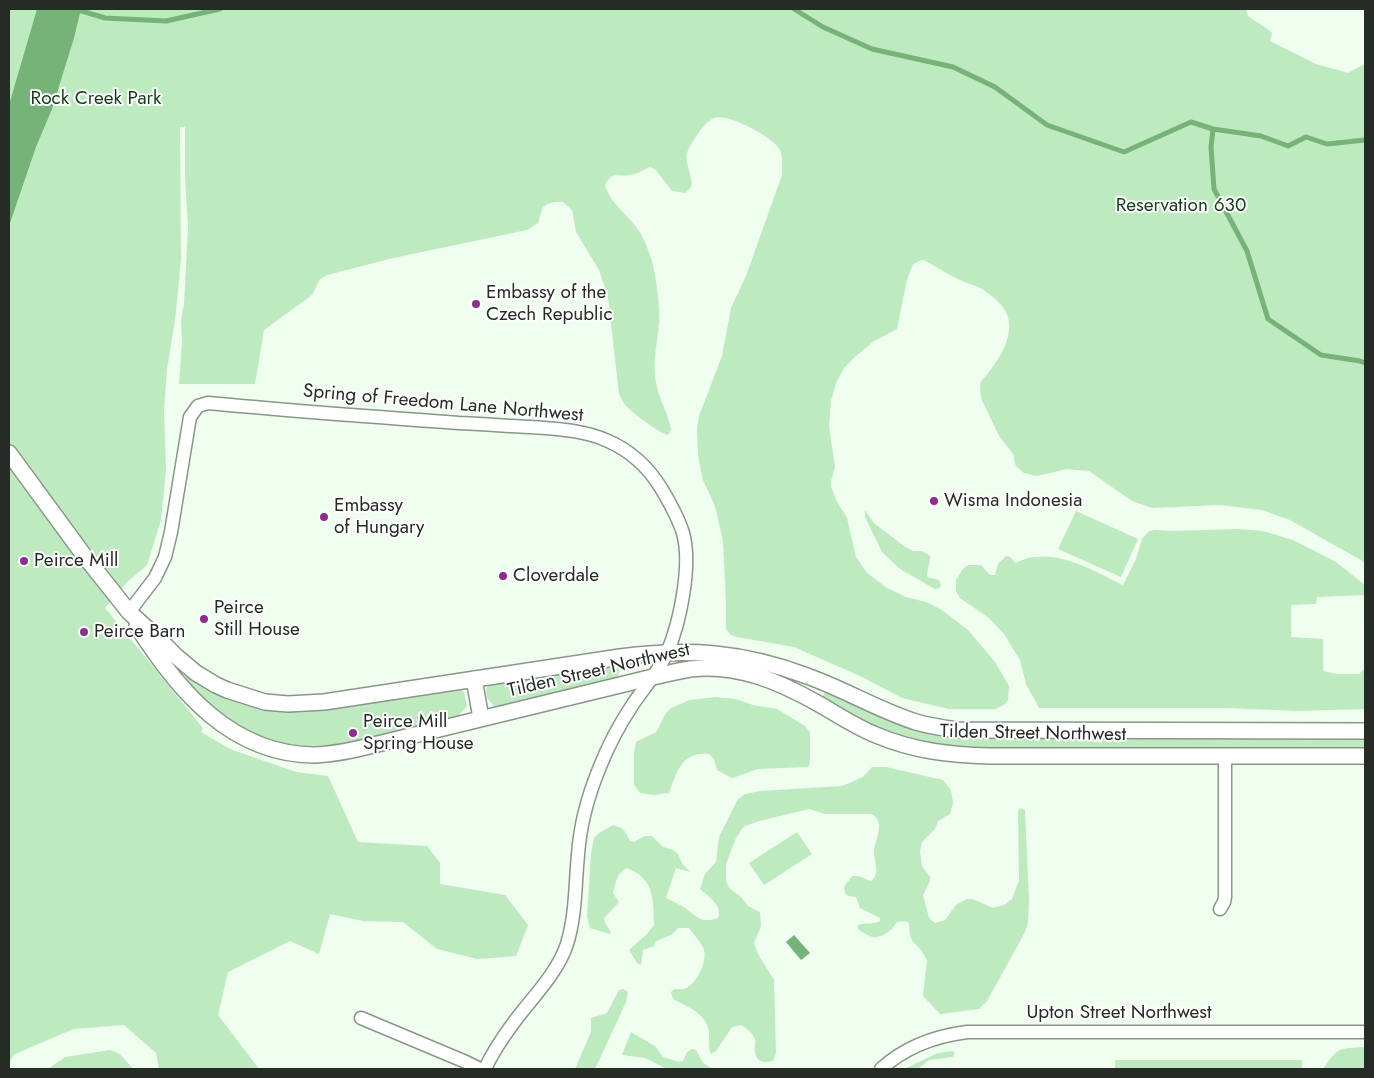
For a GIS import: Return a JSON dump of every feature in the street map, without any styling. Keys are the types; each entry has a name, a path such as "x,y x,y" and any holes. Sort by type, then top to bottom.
{"street":[{"name":"Spring of Freedom Lane Northwest","path":"129,612 155,578 165,557 171,532 190,417 198,406 208,403 566,430 592,435 622,448 636,458 652,475 668,500 684,536 686,570 675,629 666,654 615,734 591,790 580,836 573,919 566,947 558,964 503,1038 485,1069"},
{"name":"Tilden Street Northwest","path":"9,453 83,554 129,612 152,650 182,686 215,720 244,738 271,748 305,754 336,753 372,746 653,676 691,669 714,668 735,670 778,683 871,733 903,746 932,752 990,756 1365,756"},
{"name":"Tilden Street Northwest","path":"129,612 186,665 205,679 234,693 265,702 298,704 324,702 620,657 666,654 715,654 778,666 823,682 901,717 930,726 957,730 1365,731"},
{"path":"474,679 481,718"},
{"path":"812,700 823,682"},
{"path":"1220,909 1225,897 1224,756"},
{"path":"361,1018 480,1069"},
{"name":"Upton Street Northwest","path":"881,1069 901,1054 926,1042 950,1034 968,1032 1365,1032"}],"green space":[{"path":"9,9 1246,9 1248,16 1272,33 1270,41 1316,64 1348,73 1365,64 1365,564 1290,520 1262,510 1220,505 1152,508 1132,501 1089,471 1067,469 1037,476 1024,473 1016,466 1014,455 999,436 981,398 980,383 998,360 1009,333 1007,314 1000,303 982,289 922,260 913,264 907,279 897,329 874,341 856,356 844,368 836,383 831,401 829,427 835,467 831,486 836,500 847,518 856,557 867,573 887,588 942,610 968,630 995,662 1009,686 1008,700 1004,705 995,709 949,709 902,698 860,676 794,647 731,635 726,629 723,541 715,506 703,480 698,456 697,429 699,416 722,356 731,308 746,276 782,175 781,152 778,146 744,124 717,117 705,125 688,150 686,157 692,183 686,193 672,191 656,170 650,167 638,173 613,176 605,185 615,204 641,234 653,264 659,316 655,375 671,430 668,435 634,413 625,405 619,394 608,297 599,270 576,232 572,210 563,202 545,205 538,223 527,230 393,258 327,275 320,279 312,295 264,330 255,384 179,384 182,341 181,320 184,304 188,227 185,127 180,127 181,260 175,320 167,369 164,410 166,469 161,520 147,565 126,583 105,608 203,728 201,732 230,749 296,772 328,776 358,842 427,846 440,863 440,884 505,895 528,925 516,956 477,959 437,949 403,922 363,921 330,914 319,954 290,941 228,972 218,1015 259,1069 159,1069 156,1053 124,1025 73,1029 13,1055 9,1064"},
{"path":"865,510 874,523 904,546 913,551 922,551 930,556 927,577 939,580 941,586 939,588 935,589 900,569 882,552 865,517"},
{"path":"1076,511 1138,539 1121,577 1058,549"},
{"path":"1238,529 1263,531 1293,540 1336,562 1365,585 1365,595 1317,597 1316,604 1291,605 1291,637 1323,639 1323,671 1337,674 1359,674 1365,668 1365,709 1299,711 1225,708 1039,708 1026,684 1020,660 1004,634 989,618 960,598 956,591 956,580 968,565 981,565 990,575 995,575 998,564 1006,556 1010,557 1015,563 1034,557 1057,558 1091,569 1123,585 1136,559 1142,539 1149,531"},
{"path":"614,663 619,666 619,670 618,676 614,679 500,706 494,706 487,698 486,689 492,681"},
{"path":"187,673 249,702 452,685 464,692 467,706 457,717 367,739 333,745 302,746 268,741 237,727 210,708 185,681"},
{"path":"827,689 903,722 1365,734 1365,749 969,749 941,747 897,735 867,724 822,698"},
{"path":"715,697 736,699 753,705 777,709 805,726 810,732 810,762 808,767 758,769 732,778 717,770 714,759 709,754 700,754 686,759 682,764 669,793 653,795 640,793 634,785 636,742 656,732 666,713 671,708 690,700"},
{"path":"872,767 886,767 943,780 951,790 953,803 950,814 938,821 935,829 922,842 920,851 922,866 930,877 923,895 929,918 935,923 945,920 956,905 967,899 973,899 993,908 1004,905 1012,899 1019,880 1018,811 1020,808 1025,810 1029,901 1028,923 1025,932 987,1001 979,1009 940,1014 923,996 927,960 913,942 909,923 905,921 897,922 887,933 877,937 869,936 858,929 858,925 877,922 880,921 880,918 860,908 856,897 848,896 845,893 844,887 852,876 858,876 871,881 876,874 874,851 879,826 876,817 872,814 825,814 809,809 759,821 743,827 736,838 726,864 726,881 729,888 741,897 748,906 760,912 761,926 754,943 758,954 774,980 776,1053 773,1061 764,1062 757,1058 754,1037 741,1025 732,1027 716,1051 711,1054 708,1027 705,1021 691,1008 673,999 671,992 674,989 683,989 690,986 701,971 703,964 703,947 689,928 678,928 671,935 656,941 654,946 643,950 641,965 637,963 629,950 654,925 651,891 643,878 627,868 621,873 617,878 613,893 619,902 604,918 611,932 610,934 590,928 587,917 591,854 594,838 613,825 624,830 630,841 634,842 645,836 652,836 663,847 673,850 678,854 683,865 691,872 676,868 666,898 700,919 712,920 718,918 717,905 700,889 705,874 716,862 719,837 738,799 745,794 760,791 842,786 863,777"},
{"path":"797,832 812,854 764,885 749,863"},
{"path":"623,989 628,992 626,1002 595,1069 575,1069 591,1032 591,1018 607,1013 619,990"},
{"path":"631,1032 655,1046 663,1057 679,1062 683,1061 687,1052 692,1049 696,1050 703,1063 713,1069 667,1069 645,1058 622,1055"},
{"path":"1365,1047 1365,1069 1323,1069 1336,1052 1349,1048"},
{"path":"110,1050 120,1054 133,1069 48,1069 65,1057"},
{"path":"953,1051 955,1053 953,1057 929,1060 918,1069 904,1069 938,1053"},
{"path":"1115,1060 1302,1060 1302,1069 1115,1069"}],"shaded area":[{"path":"37,9 81,9 52,109 36,147 9,226 9,105"},
{"path":"794,935 810,953 801,960 786,942"}],"waterway":[{"path":"75,9 105,18 166,21 220,9"},
{"path":"794,9 823,27 872,49 953,67 995,87 1047,125 1124,152 1191,122 1213,129 1261,136 1288,146 1306,137 1327,144 1365,140"},
{"path":"1213,129 1211,147 1214,189 1247,251 1268,319 1321,355 1365,363"}],"place":[{"name":"Embassy of the Czech Republic","path":"476,304"},
{"name":"Wisma Indonesia","path":"934,501"},
{"name":"Embassy of Hungary","path":"324,517"},
{"name":"Peirce Mill","path":"24,561"},
{"name":"Cloverdale","path":"503,576"},
{"name":"Peirce Still House","path":"204,619"},
{"name":"Peirce Barn","path":"84,632"},
{"name":"Peirce Mill Spring House","path":"353,733"}],"park label":[{"name":"Rock Creek Park","path":"96,99"},
{"name":"Reservation 630","path":"1181,206"}]}
